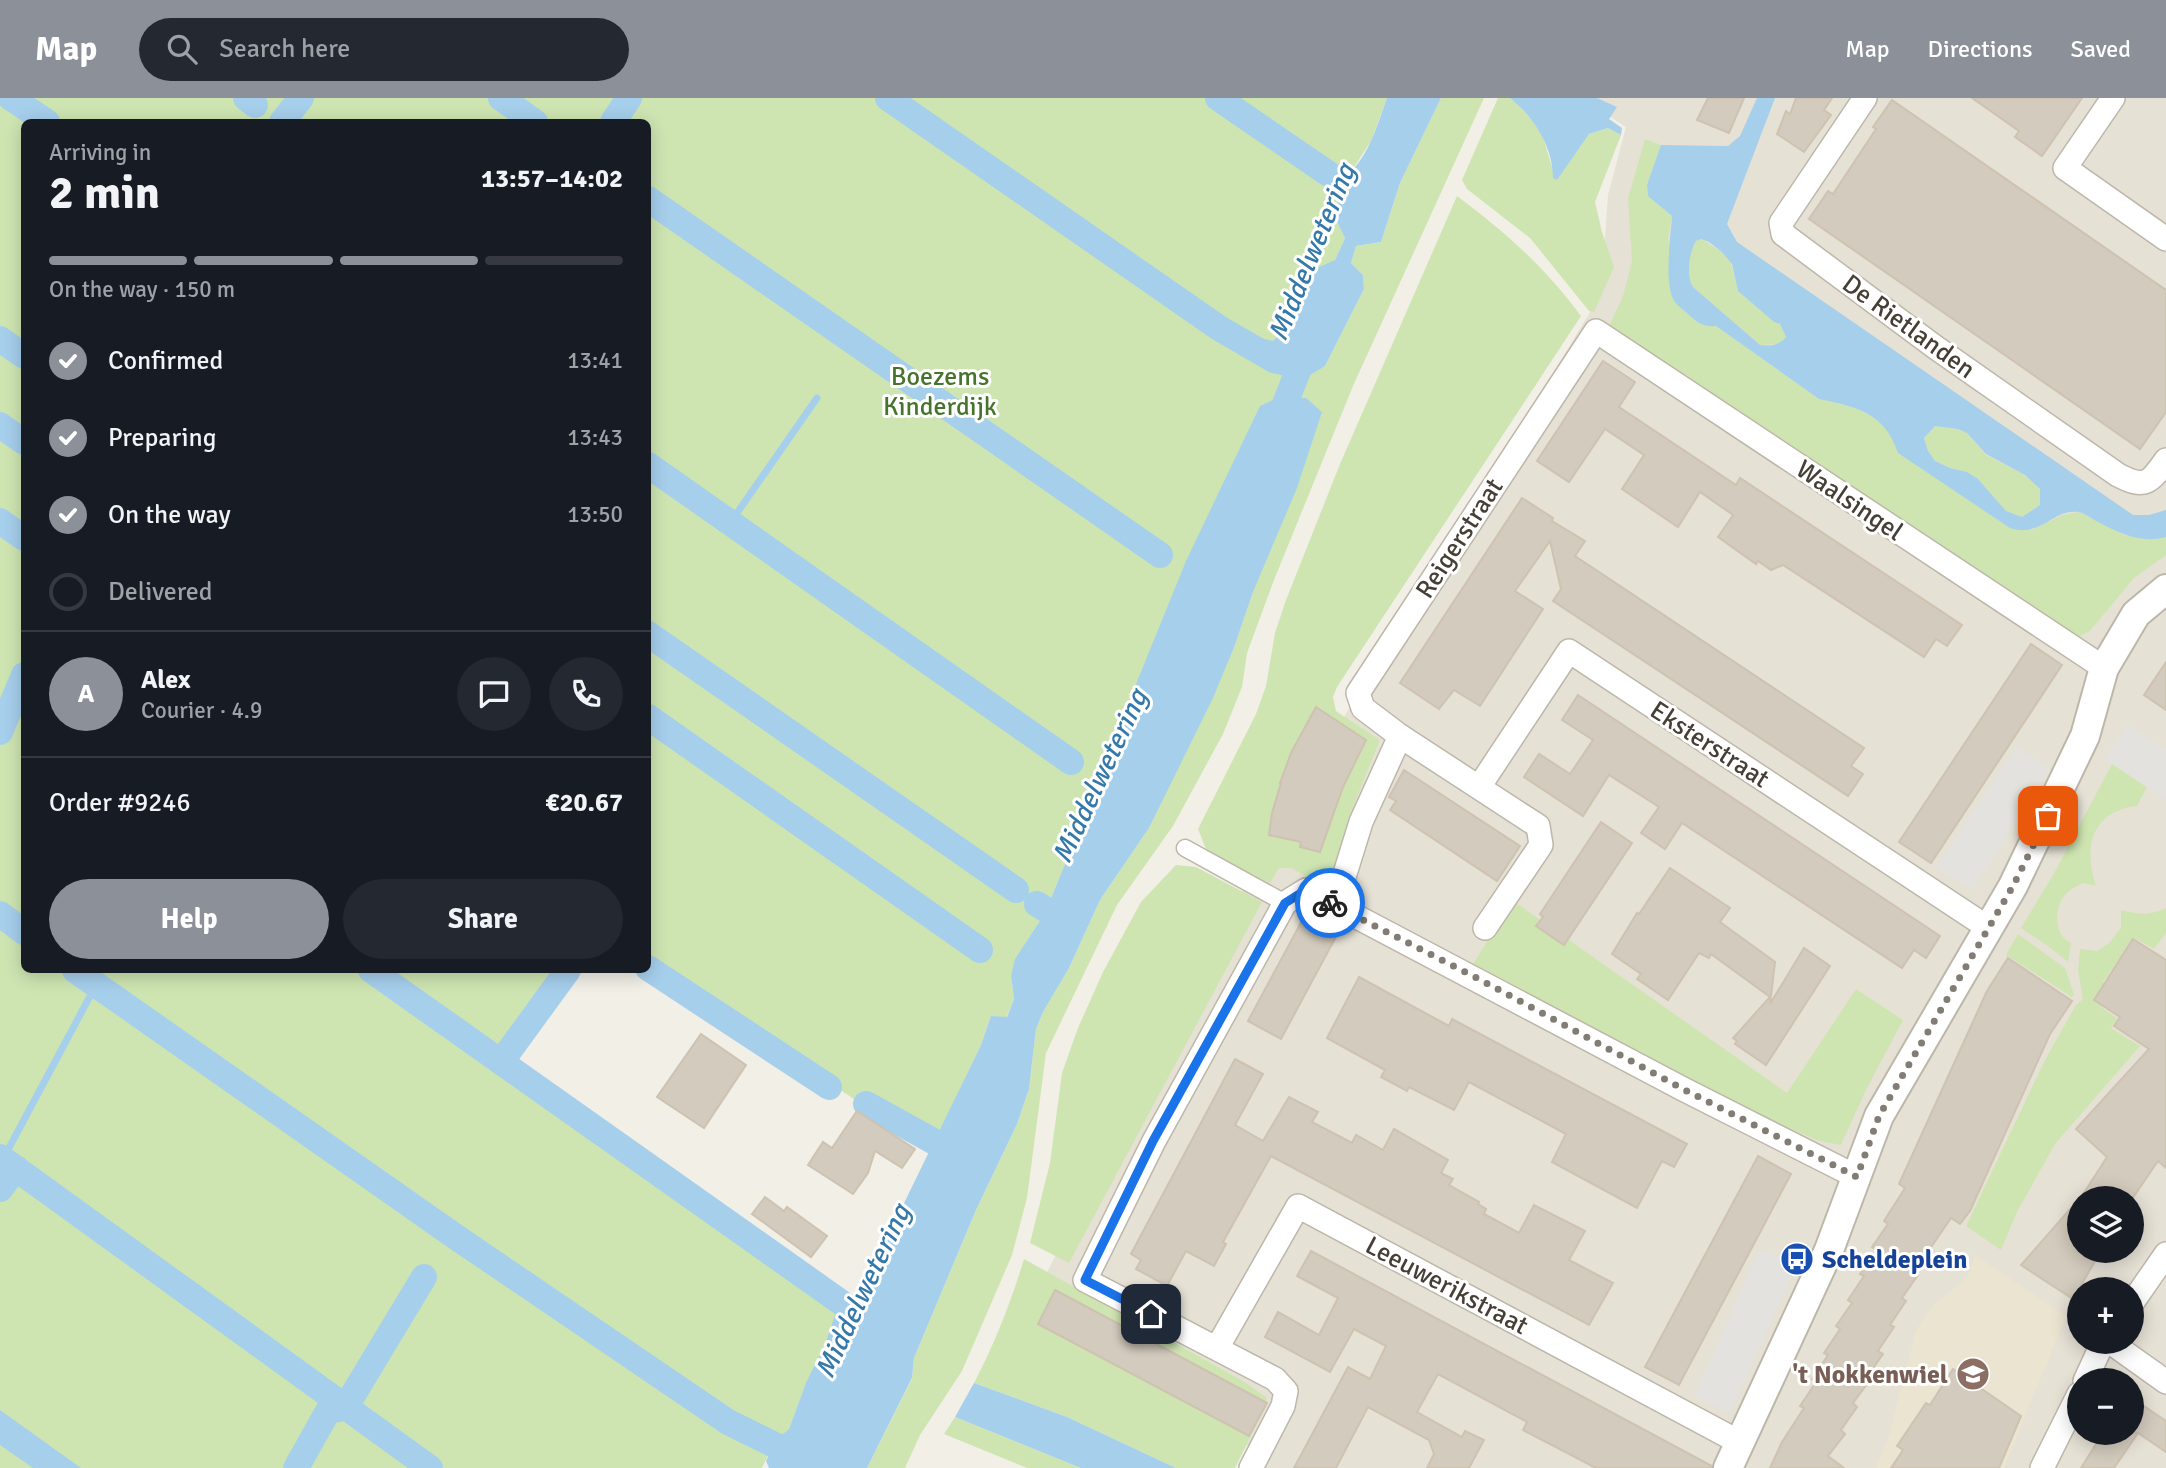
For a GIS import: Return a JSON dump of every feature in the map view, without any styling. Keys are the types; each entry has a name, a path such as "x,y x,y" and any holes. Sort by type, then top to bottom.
{"street":[{"name":"De Rietlanden","path":"1864,98 1781,223 1783,234 1935,347 2118,475 2143,484 2153,478 2166,460"},
{"path":"2113,98 2065,168 2166,239"},
{"name":"Waalsingel","path":"1596,331 2104,668"},
{"name":"Reigerstraat","path":"1400,736 1363,708 1358,693 1596,331"},
{"path":"1728,1468 1829,1250 1879,1116 2013,886 2085,736 2104,668 2136,614 2166,589"},
{"name":"Eksterstraat","path":"1479,787 1569,651 1987,928"},
{"path":"1335,906 1361,822 1400,736 1538,826 1541,845 1485,928"},
{"path":"1185,848 1285,903"},
{"path":"1251,1468 1283,1406 1286,1391 1275,1379 1085,1280 1153,1141 1285,903 1306,890 1683,1089 1857,1177"},
{"name":"Leeuwerikstraat","path":"1217,1348 1298,1206 1739,1442"},
{"path":"2144,1286 2166,1254"},
{"path":"2127,1354 2166,1382"},
{"path":"2042,1468 2067,1418"}],"shaded area":[{"path":"1581,98 2166,98 2166,1468 1239,1468 1248,1446 1019,1327 1266,845 1601,294 1608,195 1626,127"},
{"path":"2127,724 2166,750 2166,800 2105,759"},
{"path":"2017,746 2050,769 1972,889 1936,868"},
{"path":"1759,1250 1796,1265 1730,1413 1695,1396"},
{"name":"'t Nokkenwiel","path":"1975,1255 2066,1316 2004,1468 1876,1468 1889,1436 1916,1331 1932,1306 1967,1278"}],"green space":[{"name":"Boezems Kinderdijk","path":"0,98 1387,98 1371,141 1349,175 1338,224 1345,238 1335,260 1297,308 1271,371 1325,366 1364,289 1363,275 1351,263 1356,246 1381,242 1400,183 1441,98 1484,98 1353,386 1274,580 1247,653 1242,687 1223,734 1173,826 1117,905 1046,1053 1027,1198 1012,1255 962,1371 920,1435 905,1468 867,1468 912,1379 914,1358 976,1210 1017,1124 1029,1089 1036,1029 1043,1012 1069,968 1100,900 1149,828 1235,645 1253,592 1306,398 1280,397 1247,437 1090,791 1087,810 1045,913 1025,944 1011,976 1014,999 1006,1018 991,1016 981,1045 930,1151 823,1078 812,1088 648,973 651,973 651,119 21,119 21,973 565,973 495,1064 845,1313 804,1389 789,1429 775,1440 762,1468 0,1468"},
{"path":"1498,98 1510,98 1517,103 1541,131 1553,178 1589,134 1608,128 1621,135 1595,202 1614,267 1594,312 1589,311 1530,238 1467,189 1462,180"},
{"path":"1645,139 1661,145 1647,185 1648,195 1672,216 1668,240 1708,326 1716,326 1819,399 1848,406 1876,419 1892,434 1899,453 2032,530 2062,515 2079,512 2124,535 2157,539 2166,537 2166,555 2134,578 2090,631 2078,637 1609,326 1623,296 1632,262 1628,198"},
{"path":"1457,196 1524,251 1581,316 1337,687 1333,697 1336,711 1380,740 1353,807 1338,894 1291,868 1279,868 1270,883 1234,867 1206,849 1198,829 1256,714 1266,686 1275,633 1286,600 1340,464"},
{"path":"1701,239 1730,260 1738,291 1774,322 1780,324 1786,337 1780,344 1760,345 1693,287 1689,271 1690,258 1696,241"},
{"path":"1935,426 1967,433 1986,455 2025,475 2040,489 2040,505 2022,517 2006,511 1978,479 1967,472 1935,461 1924,438"},
{"path":"2112,764 2147,787 2137,806 2109,815 2100,823 2094,834 2090,858 2096,886 2083,883 2073,888 2060,904 2058,927 2065,939 2071,943 2068,962 2021,928 2053,875"},
{"path":"1176,865 1196,867 1262,902 1069,1263 1030,1243 1050,1163 1062,1073 1078,1028 1103,972 1141,902"},
{"path":"1512,900 1787,1093 1856,989 1903,1020 1841,1145 1819,1141 1717,1098 1472,966"},
{"path":"2166,908 2166,933 2154,949 2134,938 2103,982 2112,989 2101,1007 2117,1018 2111,1028 2140,1046 2055,1144 2016,1214 2001,1250 1966,1226 2045,1060 2076,1005 2083,999 2078,970 2080,949 2097,951 2109,943 2121,928 2121,910 2144,913"},
{"path":"2018,934 2065,968 2074,995 2072,997 2006,955"},
{"path":"1024,1259 1243,1381 1266,1397 1267,1404 1235,1468 1176,1468 1067,1417 974,1383 1002,1322"},
{"path":"955,1417 1081,1468 1027,1468 944,1434"}],"water":[{"name":"Middelwetering","path":"1387,98 1441,98 1400,183 1381,242 1356,246 1351,263 1363,275 1364,289 1325,366 1310,375 1299,376 1271,371 1273,360 1045,209 1256,337 1273,341 1288,326 1315,269 1335,260 1345,238 1338,224 1339,181 1349,174 1364,155"},
{"path":"1510,98 1597,98 1617,107 1609,119 1622,128 1621,135 1608,128 1589,134 1557,180 1553,178 1546,144 1534,123"},
{"path":"1757,98 1775,98 1727,224 1737,242 2133,515 2149,515 2166,510 2166,537 2148,539 2130,536 2078,512 2061,515 2039,527 2021,530 2010,528 1898,453 1886,429 1877,420 1846,405 1819,399 1716,326 1700,323 1679,306 1671,294 1669,284 1672,216 1648,196 1647,185 1661,145 1728,146 1740,136","holes":["1701,239 1722,252 1732,264 1738,291 1774,322 1780,324 1786,337 1783,340 1774,345 1760,345 1693,287 1689,271 1690,258 1696,241","1935,426 1967,433 1986,454 2025,475 2040,489 2040,505 2022,517 2006,511 1978,479 1967,472 1935,461 1924,438"]},
{"path":"1280,397 1306,398 1322,412 1297,488 1253,592 1213,698 1149,828 1100,900 1069,968 1043,1012 1036,1029 1029,1089 1017,1124 976,1210 914,1358 912,1378 867,1468 769,1468 766,1461 775,1440 789,1429 835,1315 845,1312 890,1232 981,1045 991,1016 1007,1017 1014,999 1011,976 1015,959 1045,913 1087,810 1090,790 1186,561 1260,406"},
{"path":"974,1383 1067,1417 1176,1468 1081,1468 955,1417"},
{"path":"0,1410 81,1468 33,1468 0,1445"}],"building":[{"path":"1708,98 1744,98 1729,133 1697,120"},
{"path":"1796,98 1832,98 1824,110 1831,115 1804,152 1777,134 1786,111 1790,114"},
{"path":"1972,98 2082,98 2042,156 2015,137 2019,131"},
{"path":"1892,100 2166,290 2166,412 2140,449 1809,219 1828,191 1833,194"},
{"path":"1603,361 1635,382 1619,407 1736,485 1740,478 1962,625 1947,646 1936,639 1924,657 1783,565 1771,570 1758,561 1756,564 1718,537 1733,515 1700,492 1678,527 1622,489 1644,455 1605,429 1569,482 1537,461"},
{"path":"1522,498 1585,541 1575,556 1864,748 1851,766 1863,774 1848,796 1553,601 1561,589 1550,541 1515,591 1543,609 1480,706 1454,690 1439,709 1400,683"},
{"path":"2031,644 2062,665 1931,863 1899,842"},
{"path":"2166,662 2166,710 2144,695"},
{"path":"1578,695 1940,936 1926,958 1914,950 1902,968 1682,823 1665,849 1641,833 1659,807 1609,775 1583,816 1524,777 1539,754 1570,774 1593,740 1562,720"},
{"path":"1316,707 1366,740 1343,787 1320,852 1300,847 1301,842 1269,835 1280,783 1291,753"},
{"path":"1404,770 1520,846 1497,881 1390,810 1396,801 1389,797"},
{"path":"1601,822 1632,843 1564,945 1536,926 1543,917 1540,914"},
{"path":"1670,868 1730,908 1720,922 1775,962 1770,1004 1804,948 1830,966 1766,1065 1735,1044 1737,1041 1733,1038 1770,997 1711,954 1709,958 1699,953 1668,1000 1637,979 1641,974 1612,954 1637,913 1639,914"},
{"path":"1305,915 1338,933 1281,1039 1248,1021"},
{"path":"2133,939 2166,960 2166,1168 2158,1161 2141,1186 2088,1186 2107,1157 2076,1129 2149,1049 2114,1026 2120,1017 2094,1000"},
{"path":"2008,958 2072,1001 2050,1034 1970,1211 1960,1224 1951,1218 1914,1272 1918,1275 1902,1298 1906,1301 1890,1325 1894,1327 1878,1351 1883,1354 1866,1378 1870,1380 1853,1403 1857,1407 1841,1430 1845,1434 1828,1456 1844,1468 1770,1468 1782,1442 1804,1408 1800,1406 1816,1382 1812,1379 1828,1355 1824,1353 1840,1329 1836,1326 1852,1303 1848,1300 1864,1276 1860,1274 1876,1250 1872,1247 1888,1224 1884,1221 1905,1188 1899,1184 1987,991"},
{"path":"1359,977 1449,1026 1452,1019 1687,1144 1674,1167 1662,1161 1637,1208 1552,1162 1566,1134 1469,1082 1454,1110 1409,1087 1407,1091 1381,1077 1385,1070 1327,1038"},
{"path":"701,1034 746,1065 704,1128 657,1097"},
{"path":"1235,1059 1263,1074 1235,1125 1263,1141 1289,1097 1318,1112 1312,1122 1352,1143 1356,1135 1383,1150 1394,1129 1448,1160 1441,1173 1453,1179 1449,1185 1479,1202 1478,1204 1486,1209 1484,1214 1519,1233 1534,1205 1585,1231 1569,1260 1613,1283 1589,1325 1271,1156 1223,1242 1226,1244 1214,1266 1186,1251 1167,1286 1136,1269 1141,1260 1131,1254"},
{"path":"857,1111 915,1149 902,1168 875,1151 868,1173 853,1194 808,1165 823,1142 832,1148"},
{"path":"1758,1156 1791,1174 1679,1385 1645,1367"},
{"path":"765,1197 784,1211 787,1207 827,1236 811,1257 752,1214"},
{"path":"2067,1213 2067,1263 2094,1263 2086,1277 2067,1277 2067,1295 2021,1265"},
{"path":"1311,1251 1712,1468 1596,1468 1523,1430 1527,1422 1438,1374 1417,1412 1462,1437 1465,1431 1484,1440 1469,1468 1427,1468 1434,1454 1429,1440 1368,1407 1336,1468 1294,1468 1348,1367 1370,1379 1386,1346 1354,1329 1330,1372 1265,1337 1278,1312 1319,1335 1338,1298 1297,1276"},
{"path":"1055,1290 1267,1403 1249,1436 1038,1324"},
{"path":"1953,1369 2021,1416 1999,1468 1891,1468 1903,1450 1897,1446 1926,1403 1930,1405"},
{"path":"2144,1406 2166,1421 2166,1452 2144,1437"},
{"path":"2095,1445 2130,1445 2114,1468 2081,1468"}],"waterway":[{"path":"11,98 42,119"},
{"path":"246,98 255,105"},
{"path":"284,119 301,98"},
{"path":"501,98 531,119"},
{"path":"615,119 629,98"},
{"path":"888,98 1219,328 1274,360 1300,366"},
{"path":"1218,98 1339,181 1367,195"},
{"path":"651,201 1160,555"},
{"path":"0,339 21,354"},
{"name":"Middelwetering","path":"1275,430 1309,342"},
{"path":"730,523 817,398"},
{"path":"0,425 21,440"},
{"path":"651,467 1071,762"},
{"path":"0,521 21,536"},
{"path":"651,636 1016,890"},
{"path":"0,732 21,682"},
{"path":"651,719 980,950"},
{"path":"1037,904 1066,922"},
{"path":"0,914 21,930"},
{"path":"651,970 829,1087"},
{"path":"79,973 456,1237 728,1422 805,1460"},
{"path":"375,973 856,1313 877,1322"},
{"path":"501,1062 566,973"},
{"path":"3,1159 96,985"},
{"path":"866,1104 933,1141 961,1152"},
{"path":"0,1157 430,1468"},
{"path":"0,1189 16,1168"},
{"path":"296,1468 328,1411 345,1408 424,1277"}],"way so far":[{"path":"1330,903 1477,978 1683,1089 1857,1177 1879,1116 1995,918 2048,816"}],"place":[{"name":"Scheldeplein","path":"1797,1259"},
{"name":"'t Nokkenwiel","path":"1973,1374"}],"route":[{"path":"1151,1314 1085,1280 1153,1141 1285,903 1306,890 1330,903"}]}
